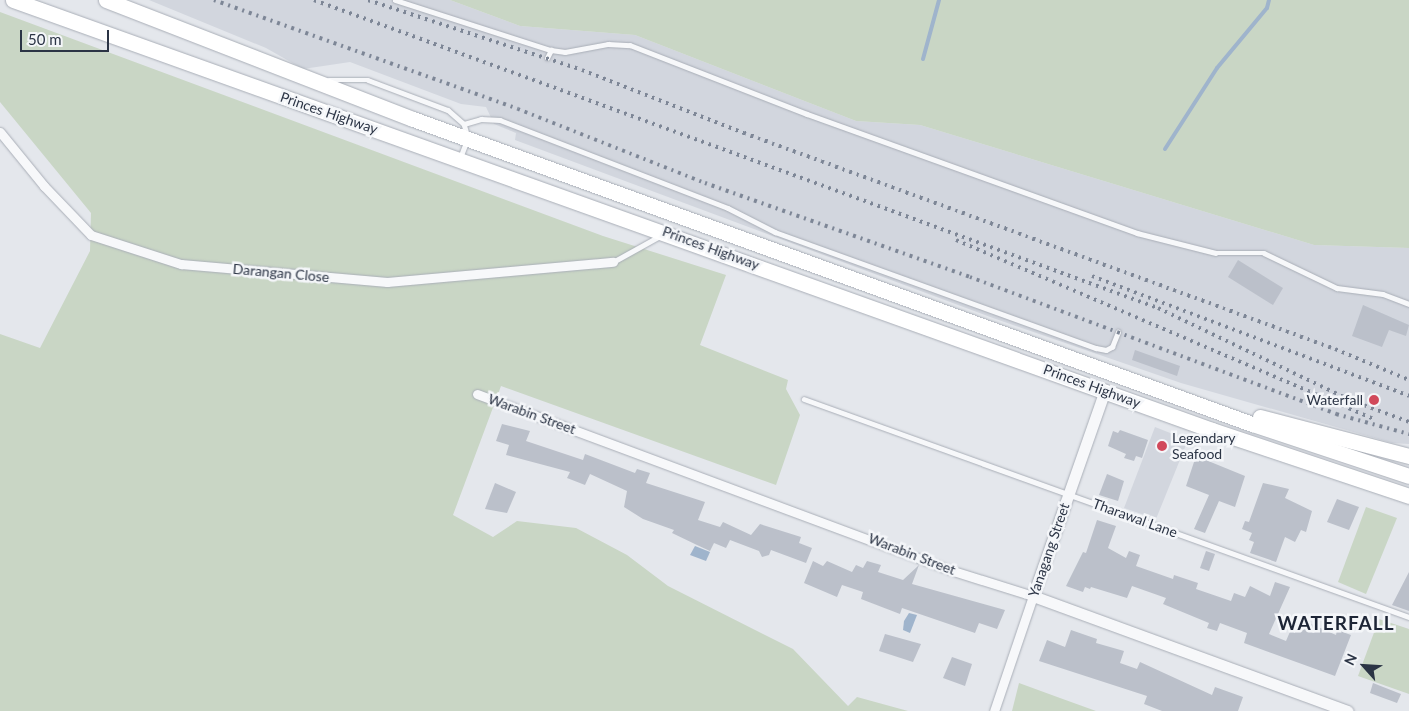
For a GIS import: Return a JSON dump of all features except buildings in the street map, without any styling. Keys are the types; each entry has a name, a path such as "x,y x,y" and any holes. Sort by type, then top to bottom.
{"highway":[{"name":"Princes Highway","path":"13,0 1105,390 1409,496"},
{"name":"Princes Highway","path":"106,0 315,82 466,131 1169,394 1409,476"},
{"path":"1169,394 1409,456"}],"street":[{"name":"Darangan Close","path":"0,132 44,186 91,235 181,264 388,282 613,262"},
{"name":"Yanagang Street","path":"994,711 1105,390"},
{"name":"Warabin Street","path":"477,394 950,570 1033,596 1348,711"}],"lane":[{"path":"395,0 550,50 575,52 625,44 807,114 1137,233 1216,253 1264,253 1338,288 1383,294 1409,304"},
{"path":"547,58 550,50"},
{"path":"460,159 466,131 482,119 500,120 728,208 775,232 1096,348 1106,350 1112,347 1118,332"},
{"path":"613,262 667,232"},
{"name":"Tharawal Lane","path":"804,399 1409,617"}],"shaded area":[{"path":"149,0 450,0 520,26 635,35 856,121 920,125 1314,245 1409,248 1409,444 1392,443 1181,383 993,318 515,140 516,133 494,124 486,107 461,104 350,62 303,69 266,48"},
{"path":"1155,427 1188,440 1156,519 1124,508"}],"green space":[{"path":"450,0 1409,0 1409,248 1314,245 920,125 856,121 635,35 520,26"},
{"path":"0,12 603,236 726,275 700,345 788,380 786,389 800,415 776,485 501,386 453,515 493,537 517,521 576,528 627,555 668,586 793,649 848,706 857,697 908,711 0,711 0,334 40,348 90,251 91,213 0,102"},
{"path":"1366,507 1397,518 1366,594 1338,582"},
{"path":"1379,619 1409,629 1409,694 1358,676"},
{"path":"1019,683 1060,698 1096,711 1012,711"}],"water":[{"path":"695,546 710,552 706,561 690,555"},
{"path":"909,613 917,615 910,633 903,630 904,621"}],"waterway":[{"path":"923,59 939,0"},
{"path":"1165,149 1217,68 1267,8 1269,0"}],"railway":[{"path":"214,0 518,109 705,183 970,277 1336,414 1409,434"},
{"path":"314,0 1158,308 1350,400 1409,422"},
{"path":"368,0 582,70 744,133 1335,349 1409,380"},
{"path":"956,240 1376,420"},
{"path":"1092,276 1409,396"}],"place":[{"name":"Waterfall","path":"1374,400"},
{"name":"Legendary Seafood","path":"1162,446"}],"district":[{"name":"WATERFALL","path":"1336,623"}]}
